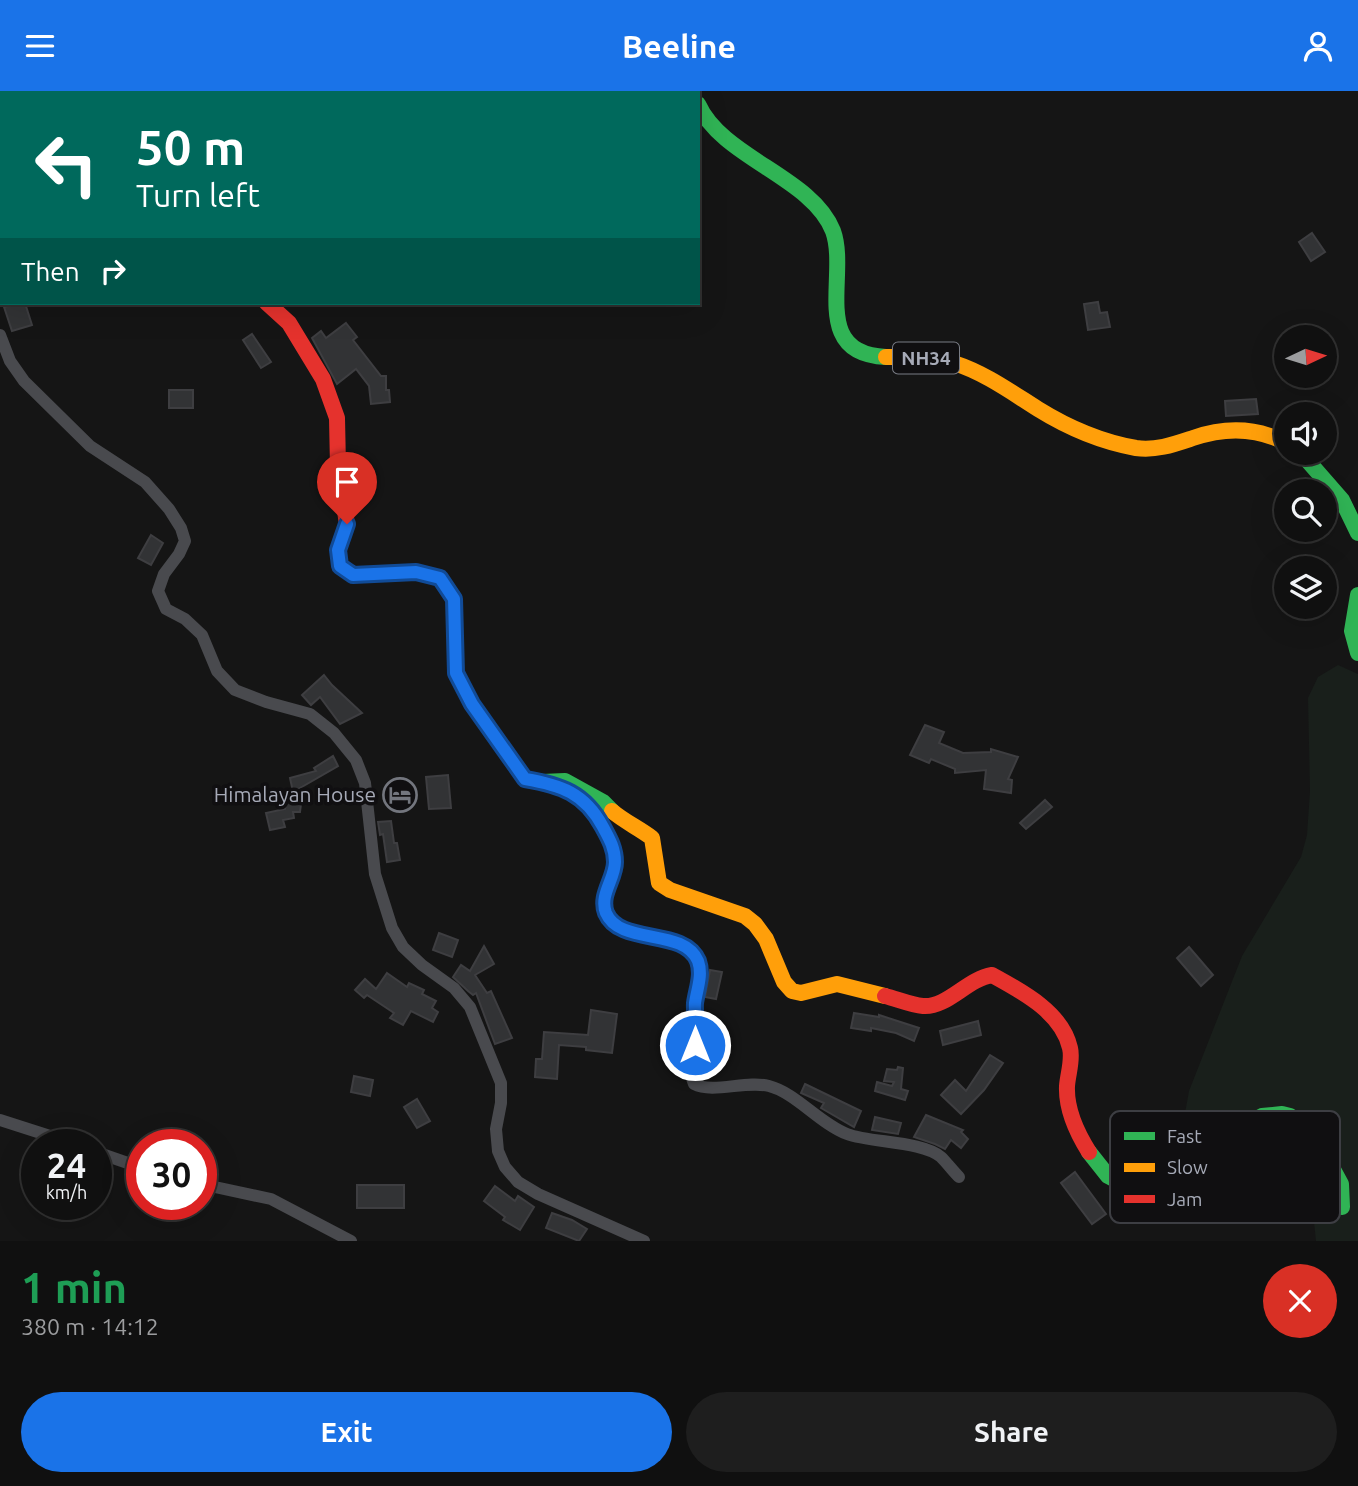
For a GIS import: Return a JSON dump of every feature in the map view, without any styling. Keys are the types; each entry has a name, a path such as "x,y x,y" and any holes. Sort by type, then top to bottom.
{"main road":[{"name":"NH34","path":"700,108 706,120 725,138 811,201 828,222 837,253 836,310 840,330 851,345 865,355 883,359 912,356 935,358 956,363 984,374 1061,422 1139,448 1175,445 1226,430 1252,430 1274,437"},
{"path":"269,305 289,323 323,379 337,418 338,466 347,524 338,550 340,566 353,575 416,572 440,578 454,599 456,673 472,704 525,779 542,782 565,781 603,802 625,822 642,829 652,838 659,883 670,890 745,916 755,924 766,939 784,982 792,991 801,993 837,984 924,1006 935,1006 964,985 984,975 992,975 1041,1005 1059,1024 1069,1044 1069,1108 1094,1161 1110,1178"},
{"path":"1312,465 1346,506 1358,533"},
{"path":"1358,594 1350,620 1352,642 1358,653"},
{"path":"1340,1178 1345,1194 1342,1207"}],"street":[{"path":"0,335 10,361 24,381 90,446 145,482 169,509 181,528 185,541 179,554 164,573 158,591 166,609 185,619 202,635 217,671 235,690 310,714 334,733 356,760 365,783 375,874 392,927 403,947 422,965 454,988 470,1007 501,1083 501,1103 496,1129 498,1151 505,1167 517,1182 538,1194 644,1241"},
{"path":"542,782 578,795 595,811 612,843 616,864 604,902 607,914 614,924 634,933 680,944 690,949 698,961 700,980 695,1011 698,1034 688,1070 694,1084 702,1089 738,1084 769,1086 799,1102 828,1125 849,1134 919,1148 939,1155 959,1177"},
{"path":"0,1120 28,1129"},
{"path":"217,1187 271,1199 351,1241"}],"shaded area":[{"path":"1338,665 1358,674 1358,1241 1316,1241 1314,1223 1340,1223 1340,1111 1185,1111 1189,1091 1242,956 1301,857 1307,835 1310,791 1308,698 1318,677"}],"building":[{"path":"1312,233 1325,252 1311,261 1299,242"},
{"path":"1098,302 1100,313 1107,312 1110,327 1088,330 1084,304"},
{"path":"26,305 32,325 12,331 4,307"},
{"path":"346,323 357,337 353,340 381,376 386,376 386,390 389,390 390,402 371,404 369,386 356,369 337,384 312,338 321,331 326,338"},
{"path":"252,334 271,362 261,368 243,340"},
{"path":"169,390 193,390 193,408 169,408"},
{"path":"1256,399 1258,414 1226,416 1225,401"},
{"path":"151,535 163,543 151,565 138,558"},
{"path":"324,675 362,713 340,724 320,697 311,705 302,695"},
{"path":"925,725 944,732 939,743 963,753 991,752 991,749 1018,757 1008,779 1012,780 1011,793 984,789 986,770 955,773 955,769 931,759 929,763 910,755"},
{"path":"333,756 338,766 293,792 290,778 316,771 314,768"},
{"path":"448,775 451,808 429,809 426,777"},
{"path":"302,796 300,812 293,812 294,818 283,820 285,827 270,830 266,813 285,809 287,797"},
{"path":"1045,800 1052,807 1026,829 1020,823"},
{"path":"391,821 400,860 387,862 383,834 380,835 378,822"},
{"path":"439,933 458,940 452,957 433,950"},
{"path":"484,946 494,964 475,975 487,993 491,991 512,1038 495,1044 476,993 473,995 453,977 461,965 470,971"},
{"path":"1189,947 1213,975 1201,986 1177,958"},
{"path":"710,970 722,972 716,999 705,997"},
{"path":"387,973 407,987 409,983 424,990 422,994 436,1001 432,1008 438,1012 433,1022 411,1011 403,1025 390,1018 394,1013 367,995 364,998 355,990 365,979 376,989"},
{"path":"591,1010 617,1014 612,1053 559,1045 557,1079 535,1077 536,1059 542,1059 544,1032 588,1035"},
{"path":"854,1013 879,1015 919,1028 914,1041 896,1033 871,1028 871,1031 851,1028"},
{"path":"978,1021 981,1035 943,1045 940,1031"},
{"path":"990,1055 1003,1063 984,1090 961,1114 941,1095 955,1080 966,1091"},
{"path":"898,1067 903,1068 901,1089 908,1091 905,1100 875,1091 877,1082 892,1086 894,1082 884,1081 887,1069 897,1070"},
{"path":"354,1076 373,1080 370,1096 351,1092"},
{"path":"805,1084 861,1111 854,1127 821,1108 824,1103 801,1093"},
{"path":"417,1099 430,1121 417,1128 404,1107"},
{"path":"926,1115 963,1130 961,1132 968,1139 961,1148 951,1140 945,1149 914,1137"},
{"path":"875,1117 901,1123 898,1134 872,1130"},
{"path":"1075,1172 1106,1214 1092,1224 1061,1183"},
{"path":"357,1185 404,1185 404,1208 357,1208"},
{"path":"495,1186 515,1201 518,1196 534,1207 520,1230 503,1220 505,1217 484,1201"},
{"path":"552,1213 587,1229 579,1241 546,1228"}],"traffic: fast":[{"path":"700,107 710,123 726,139 787,181 822,212 833,231 837,249 837,309 840,327 847,342 862,353 886,357"},
{"path":"1311,465 1342,500 1358,533"},
{"path":"346,570 353,575 416,572 440,578 454,598 456,673 472,704 525,779 542,782 565,781 603,802 612,811"},
{"path":"1358,595 1352,631 1358,653"},
{"path":"1089,1152 1110,1177"},
{"path":"1340,1182 1342,1207"}],"traffic: slow":[{"path":"886,357 929,358 965,367 998,383 1061,422 1098,438 1136,448 1158,448 1205,434 1240,430 1274,438"},
{"path":"612,811 652,838 659,883 670,890 745,916 755,924 766,939 784,982 792,991 801,993 837,984 885,996"}],"traffic: jam":[{"path":"269,305 289,323 323,379 337,418 338,466 347,524 338,550 340,566 346,570"},
{"path":"885,996 923,1006 932,1005 992,975 1039,1004 1066,1035 1071,1053 1068,1103 1089,1152"}],"place":[{"name":"Himalayan House","path":"400,795"}],"route":[{"path":"347,524 338,550 340,566 353,575 416,572 440,578 454,599 456,673 472,704 525,779 578,795 595,811 612,843 616,864 604,902 607,914 614,924 634,933 690,949 698,961 700,980 696,994 698,1034 695,1045"}]}
